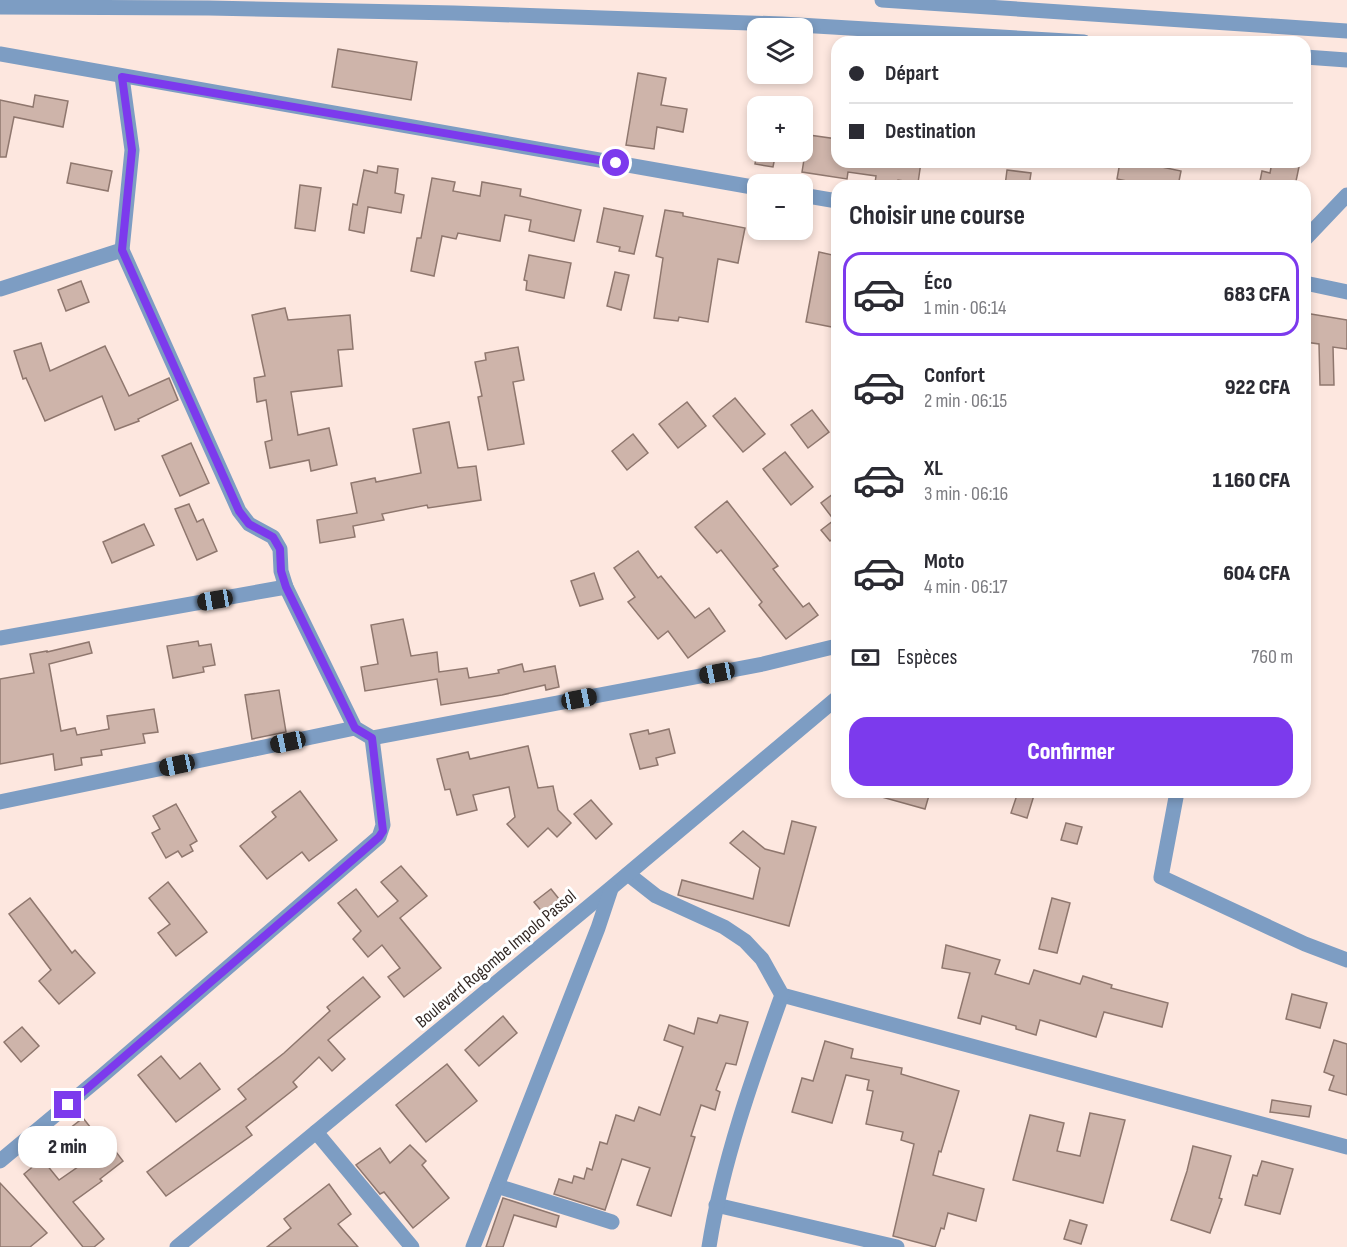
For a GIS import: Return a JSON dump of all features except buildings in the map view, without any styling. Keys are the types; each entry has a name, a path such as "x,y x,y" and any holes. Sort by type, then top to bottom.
{"street":[{"path":"882,0 971,3 1347,31"},
{"path":"0,7 454,13 782,24 983,36"},
{"path":"0,54 747,186"},
{"path":"1311,57 1347,60"},
{"path":"122,77 132,150 122,250 239,511 249,524 273,537 280,549 281,571 286,587 355,728 372,738 763,664 831,647"},
{"path":"1311,233 1347,195"},
{"path":"813,197 831,200"},
{"path":"0,289 122,250"},
{"path":"1311,285 1347,292"},
{"path":"0,638 286,587"},
{"name":"Boulevard Rogombe Impolo Passol","path":"177,1247 831,703"},
{"path":"0,802 355,728"},
{"path":"0,1161 379,837 383,825 372,738"},
{"path":"1176,798 1161,877 1305,944 1347,960"},
{"path":"628,874 656,896 724,927 745,941 762,959 782,995 1347,1147"},
{"path":"473,1247 598,928 611,888"},
{"path":"709,1247 716,1205 759,1058 782,995"},
{"path":"316,1132 412,1247"},
{"path":"497,1186 612,1222"},
{"path":"716,1205 897,1247"}],"route":[{"path":"68,1105 362,852 383,831 372,738 355,728 286,587 281,571 280,549 273,537 249,524 239,511 122,250 132,150 122,77 616,163"}]}
